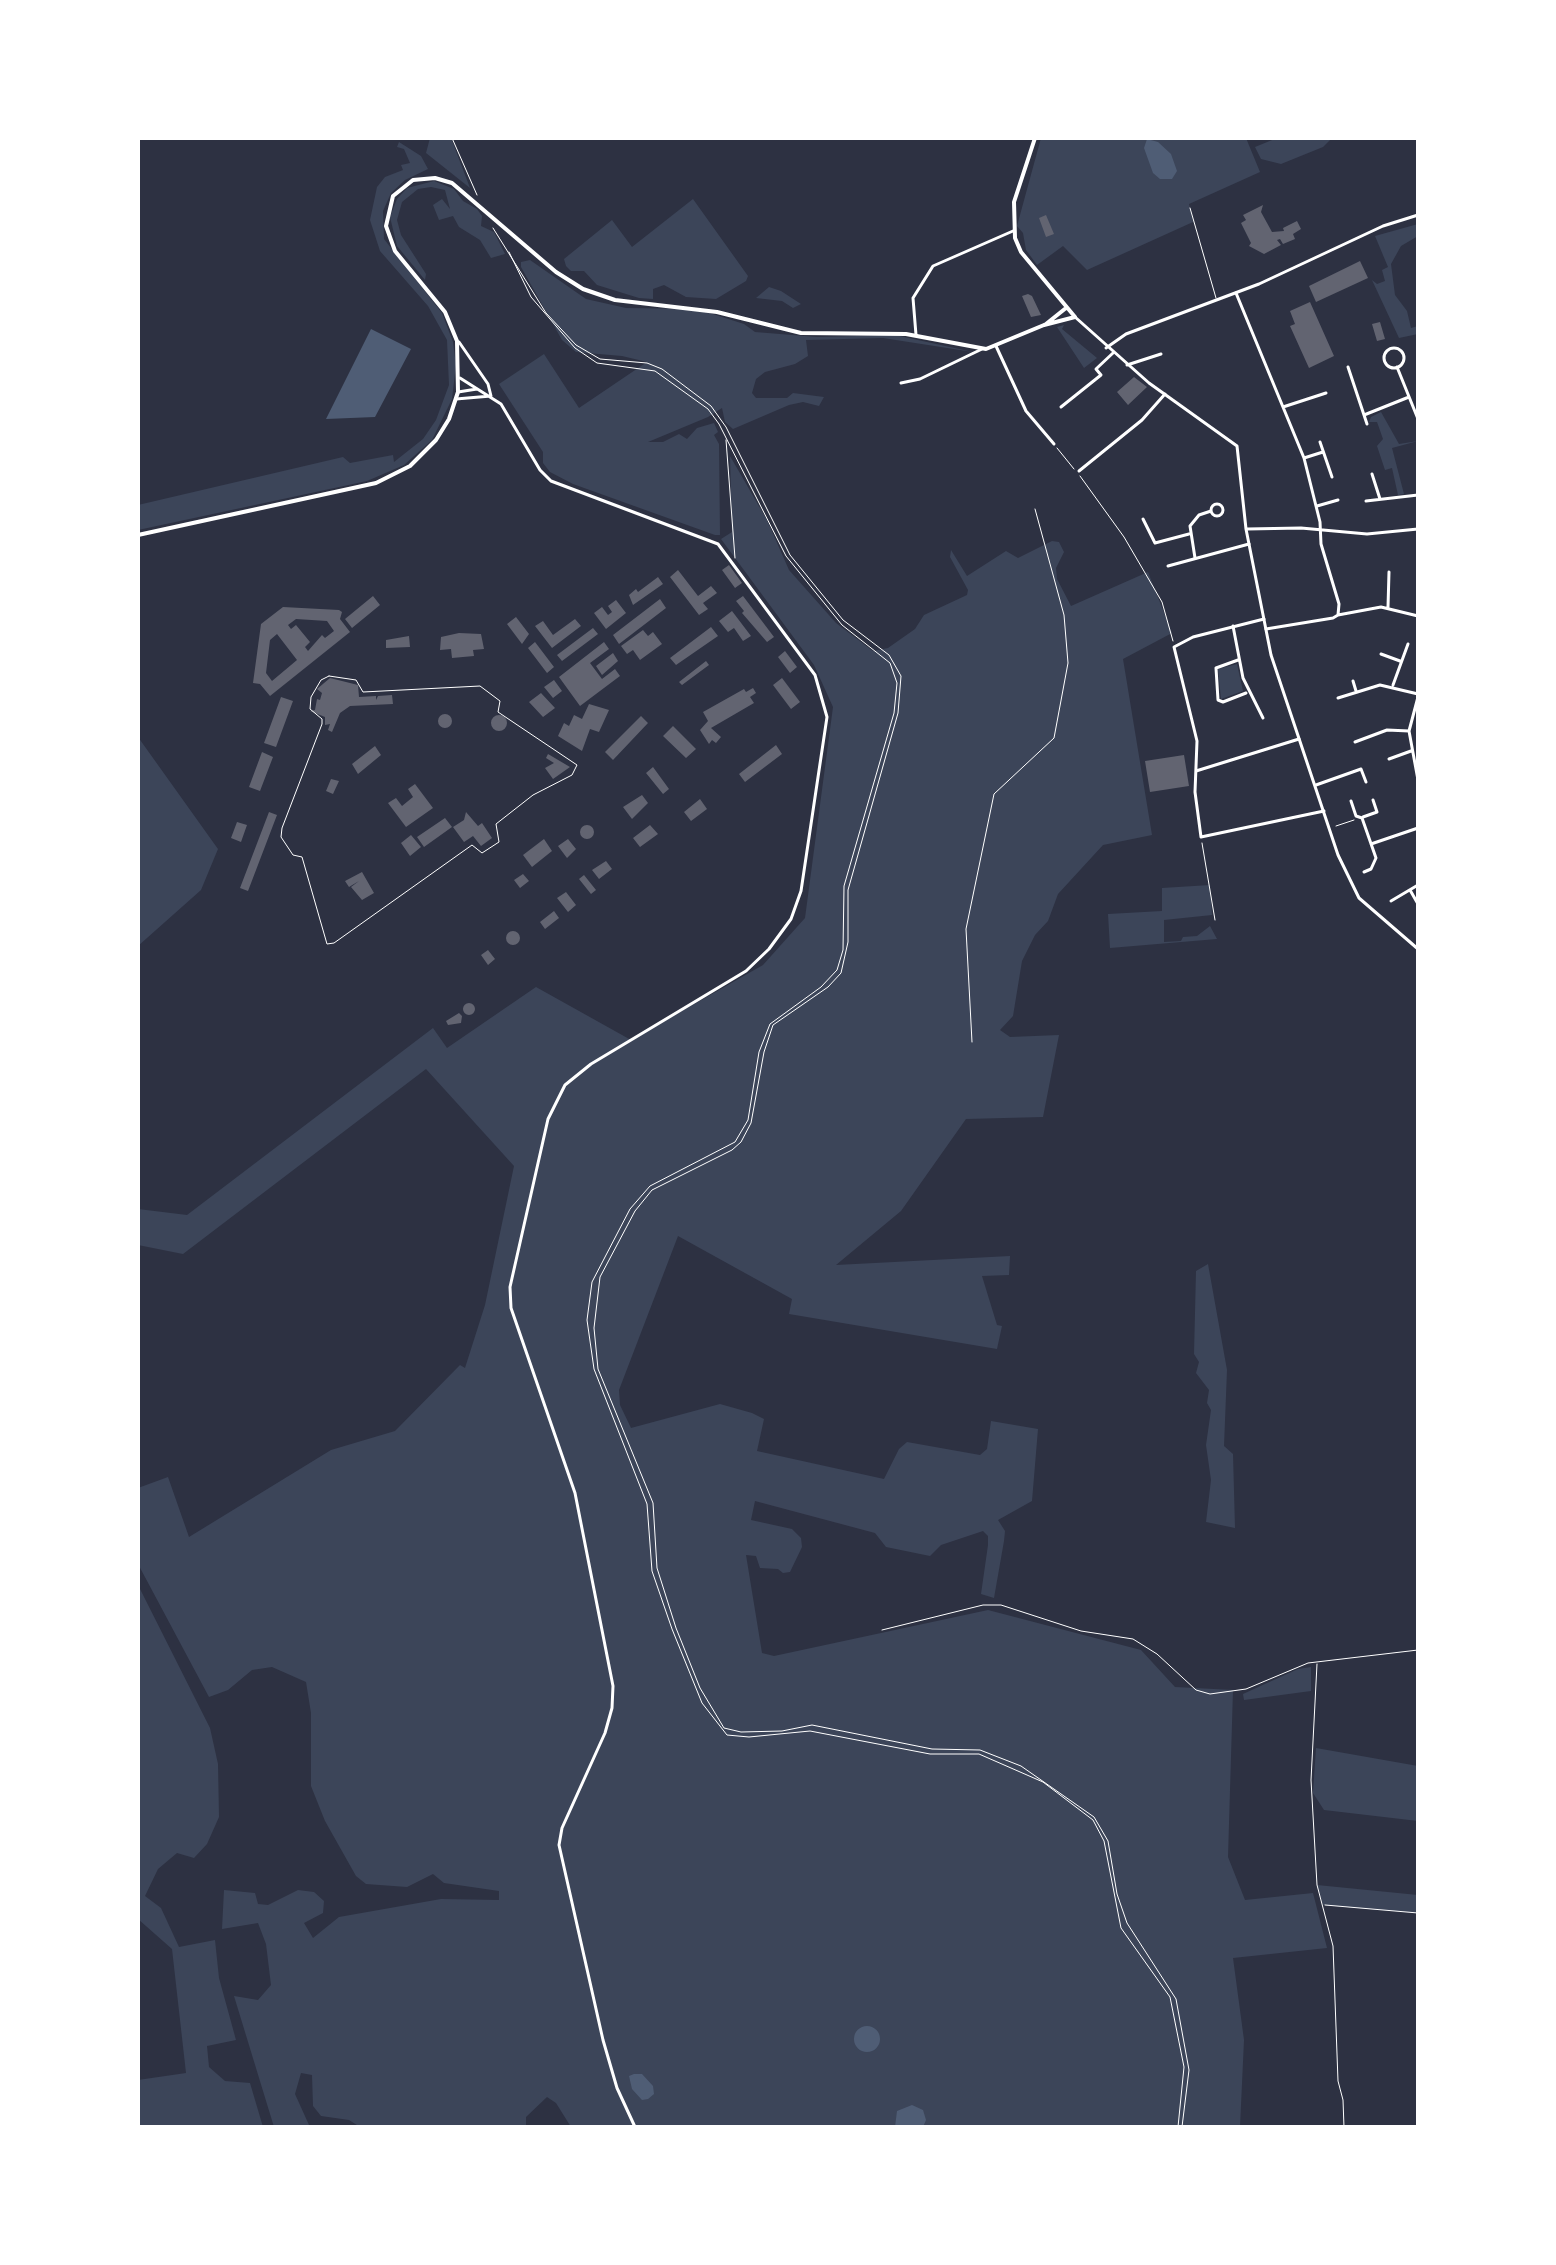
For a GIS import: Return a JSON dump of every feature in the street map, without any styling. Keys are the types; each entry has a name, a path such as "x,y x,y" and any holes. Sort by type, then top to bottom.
{"main road":[{"path":"1035,138 1014,202 1013,231 1021,252 1075,317"},
{"path":"138,535 385,480 410,466 431,447 445,427 458,392 457,341 440,303 395,251 387,232 386,216 390,201 402,187 423,178 452,183 541,261 583,289 629,304 717,312 801,333 916,335 982,349 1044,325 1075,317"},
{"path":"1044,325 1066,308"}],"street":[{"path":"1106,348 1126,334 1217,301 1383,226 1418,215"},
{"path":"916,335 913,298 933,266 1013,231"},
{"path":"1236,293 1304,458 1317,506 1321,544 1337,596 1338,615"},
{"path":"1075,317 1127,365 1235,442 1241,457 1246,529 1266,629 1329,828 1354,891 1373,912 1418,947"},
{"path":"457,341 464,346 488,384 491,396"},
{"path":"996,346 1026,411 1054,444"},
{"path":"1391,348 1401,350 1404,356 1397,367 1388,365 1384,360 1386,351 1391,348"},
{"path":"901,383 920,379 982,349"},
{"path":"1061,407 1101,375 1096,369 1113,353"},
{"path":"1127,365 1161,354"},
{"path":"1348,367 1367,424"},
{"path":"1397,367 1418,419"},
{"path":"460,378 491,396 505,409 540,470 551,481 708,537 736,565 815,675 824,695 826,728 797,907 783,932 746,971 591,1064 565,1085 548,1119 510,1287 511,1308 575,1493 613,1686 612,1708 605,1733 562,1828 559,1845 603,2040 617,2088 635,2127"},
{"path":"458,392 477,389"},
{"path":"1283,407 1326,393"},
{"path":"1079,471 1142,420 1165,394"},
{"path":"456,399 491,396"},
{"path":"1364,415 1409,397"},
{"path":"1320,442 1332,477"},
{"path":"1304,458 1323,452"},
{"path":"1372,474 1380,499"},
{"path":"1366,501 1418,495"},
{"path":"1317,506 1338,500"},
{"path":"1195,559 1189,534 1195,518 1211,511"},
{"path":"1143,519 1155,543 1189,534"},
{"path":"1246,529 1367,534 1418,529"},
{"path":"1168,566 1249,544"},
{"path":"1388,607 1389,572"},
{"path":"1266,629 1388,607 1418,616"},
{"path":"1264,619 1193,637 1174,647 1197,741 1201,837 1324,811"},
{"path":"1233,626 1238,660 1248,692 1263,718"},
{"path":"1393,686 1408,644"},
{"path":"1381,654 1400,661"},
{"path":"1238,660 1216,668 1218,700 1223,702 1248,692"},
{"path":"1353,681 1356,691"},
{"path":"1338,698 1375,685 1393,686 1418,695 1409,731 1418,780"},
{"path":"1355,742 1387,730 1409,731"},
{"path":"1196,771 1300,738"},
{"path":"1389,759 1411,751"},
{"path":"1316,785 1361,769 1366,782"},
{"path":"1361,818 1377,812 1373,800"},
{"path":"1351,801 1376,858 1371,869 1364,872"},
{"path":"1371,844 1418,828"},
{"path":"1391,901 1418,885"},
{"path":"1409,890 1418,904"}],"lane":[{"path":"1190,208 1217,301"},
{"path":"329,676 349,677 356,680 363,692 480,686 500,701 498,712 575,761 577,765 572,775 533,795 496,824 499,842 482,853 472,845 453,862 334,943 327,944 302,857 293,855 281,837 322,724 322,719 310,709 311,697 321,680 329,676"}],"path":[{"path":"452,138 477,195 476,202"},
{"path":"493,227 546,313 576,345 600,359 647,363 662,369 711,406 726,427 790,555 843,620 889,655 901,676 898,713 848,890 847,951 841,973 828,987 773,1025 764,1052 751,1123 741,1142 732,1150 652,1190 635,1211 600,1277 594,1328 598,1369 653,1503 657,1568 667,1603 700,1688 724,1728 741,1732 782,1731 812,1725 932,1749 980,1750 1021,1766 1094,1817 1108,1841 1117,1894 1127,1923 1178,2005 1189,2070 1182,2127"},
{"path":"507,248 531,297 575,348 597,363 648,368 663,375 708,409 789,560 842,625 890,663 896,675 897,699 844,886 843,950 837,970 821,987 770,1024 759,1052 748,1120 735,1142 663,1176 630,1209 592,1282 587,1320 594,1369 647,1504 652,1571 672,1629 702,1703 719,1729 731,1737 810,1731 930,1754 979,1754 1043,1782 1098,1825 1121,1928 1170,1997 1184,2067 1178,2127"},
{"path":"726,439 727,485 736,565"},
{"path":"1054,444 1096,495 1132,550 1162,602 1174,647"},
{"path":"972,1042 966,929 994,794 1054,738 1068,663 1064,615 1035,509"},
{"path":"1329,828 1361,818"},
{"path":"1201,837 1215,920"},
{"path":"882,1630 983,1605 1001,1605 1081,1631 1133,1639 1157,1654 1196,1690 1210,1694 1238,1692 1291,1667 1418,1650"},
{"path":"1317,1662 1311,1780 1317,1885 1333,1946 1337,2072 1344,2127"},
{"path":"1323,1905 1418,1913"}],"shaded area":[{"path":"430,138 451,138 470,188 426,153"},
{"path":"1041,138 1246,138 1260,172 1189,204 1193,222 1087,270 1063,246 1037,265 1026,250 1023,233 1017,226"},
{"path":"1277,138 1332,138 1323,147 1281,164 1261,159 1255,147"},
{"path":"1147,139 1158,142 1171,154 1177,171 1172,179 1160,179 1153,173 1144,148"},
{"path":"399,142 421,156 428,169 405,180 391,193 383,211 384,239 442,313 453,342 456,365 452,399 432,440 404,465 367,481 138,530 138,505 343,457 350,463 393,455 394,462 423,439 436,420 449,385 447,340 428,306 380,251 370,220 377,187 385,177 403,170 401,165 410,163 404,149 397,147"},
{"path":"434,181 454,189 463,201 477,209 482,216 481,226 494,232 505,254 491,258 480,240 459,227 453,216 439,220 433,205 442,199 450,209 445,190 431,187 418,189 402,202 397,220 401,235 426,274 425,280 397,246 390,217 397,199 407,188"},
{"path":"693,199 748,276 746,281 716,299 686,297 664,285 653,289 653,299 639,298 597,285 584,271 571,271 566,266 564,259 612,220 632,247"},
{"path":"1418,224 1418,236 1401,246 1391,264 1395,295 1407,311 1411,328 1418,326 1418,334 1399,338 1372,280 1377,284 1385,281 1382,270 1388,267 1375,236"},
{"path":"530,260 586,299 626,308 697,309 744,324 755,332 817,337 895,335 973,352 883,338 806,340 808,356 795,364 765,372 756,379 752,393 756,398 787,398 793,393 824,397 819,406 803,402 789,405 733,429 725,422 722,408 648,442 663,442 679,434 687,439 697,428 714,423 718,432 714,435 719,444 720,535 715,535 573,484 550,472 543,463 543,452 499,384 544,354 579,408 647,362 622,356 576,352 562,340 521,267 521,262"},
{"path":"769,287 801,304 793,308 782,301 756,298"},
{"path":"1064,325 1062,329 1097,358 1084,368 1057,327"},
{"path":"371,329 411,349 375,417 326,419"},
{"path":"1381,412 1399,444 1418,441 1392,448 1404,494 1398,495 1392,468 1385,470 1377,446 1383,439 1377,422 1369,422 1371,417"},
{"path":"730,456 767,520 789,570 836,623 873,651 888,648 915,629 924,615 967,595 968,590 950,557 951,550 967,576 1006,551 1018,558 1052,541 1059,542 1064,552 1056,568 1057,579 1071,606 1148,572 1172,633 1123,659 1152,835 1103,845 1058,894 1048,921 1035,935 1022,961 1013,1016 1000,1030 1010,1037 1059,1035 1043,1117 966,1119 901,1211 836,1265 1010,1256 1009,1275 982,1276 997,1325 1002,1326 997,1349 789,1314 792,1299 678,1236 619,1390 620,1405 631,1428 720,1404 764,1419 757,1451 884,1479 899,1449 907,1442 980,1455 987,1449 991,1421 1038,1429 1032,1501 998,1520 1005,1531 994,1598 981,1594 988,1545 988,1536 983,1531 941,1545 930,1556 886,1547 875,1533 755,1501 751,1520 792,1529 801,1538 802,1547 790,1572 783,1573 778,1569 760,1568 756,1556 746,1555 762,1653 774,1656 988,1610 1141,1650 1175,1687 1233,1690 1228,1857 1245,1900 1313,1893 1327,1948 1233,1958 1244,2040 1240,2127 571,2127 556,2103 547,2097 526,2117 526,2127 360,2127 349,2120 321,2116 313,2106 312,2075 301,2073 295,2094 309,2125 274,2127 234,1996 258,2000 271,1985 266,1944 258,1923 222,1929 224,1890 255,1893 258,1904 268,1905 298,1890 314,1892 324,1901 323,1913 304,1923 313,1938 339,1917 441,1899 499,1900 499,1891 444,1883 433,1874 407,1887 366,1884 356,1876 325,1821 311,1786 311,1713 306,1682 272,1667 252,1670 228,1690 209,1697 138,1564 138,1488 168,1477 189,1537 331,1450 395,1431 460,1365 465,1368 485,1305 514,1166 426,1069 183,1254 138,1245 138,1209 187,1215 433,1028 447,1048 536,987 631,1040 763,965 805,918 833,707 814,665 721,539 732,532"},
{"path":"1237,664 1243,691 1221,699 1218,669"},
{"path":"138,737 218,849 201,890 138,946"},
{"path":"1210,885 1212,915 1164,920 1164,942 1197,936 1210,926 1217,939 1110,948 1108,914 1162,911 1162,888"},
{"path":"1208,1264 1227,1370 1224,1446 1233,1454 1235,1528 1206,1522 1211,1480 1206,1445 1211,1410 1207,1403 1209,1390 1196,1373 1199,1362 1194,1354 1196,1271"},
{"path":"138,1585 210,1728 218,1764 219,1817 207,1844 194,1858 177,1853 158,1869 145,1896 161,1908 179,1947 215,1940 219,1978 236,2040 207,2046 209,2067 225,2081 250,2083 263,2127 138,2127 138,2080 186,2073 172,1949 138,1919"},
{"path":"1311,1667 1311,1691 1244,1700 1243,1694 1298,1669"},
{"path":"1316,1748 1418,1766 1418,1821 1324,1810 1313,1793"},
{"path":"1317,1885 1418,1895 1418,1913 1323,1905"},
{"path":"867,2026 877,2029 880,2039 877,2049 867,2052 857,2049 854,2039 857,2029"},
{"path":"642,2074 653,2086 654,2094 648,2099 642,2100 632,2089 629,2076"},
{"path":"912,2105 923,2110 926,2120 923,2127 895,2127 897,2111"}],"building":[{"path":"1263,205 1261,212 1272,232 1284,231 1283,228 1297,221 1301,229 1293,234 1295,239 1283,244 1280,239 1277,240 1281,245 1264,254 1249,246 1251,243 1241,223 1246,220 1243,215"},
{"path":"1046,215 1054,234 1046,237 1039,218"},
{"path":"1360,261 1368,278 1316,302 1309,286"},
{"path":"1028,294 1041,315 1031,317 1022,296"},
{"path":"1310,302 1334,356 1309,368 1290,326 1295,324 1290,311"},
{"path":"1380,322 1385,339 1377,341 1372,324"},
{"path":"1134,377 1147,387 1128,405 1117,392"},
{"path":"729,565 742,583 735,588 722,570"},
{"path":"678,570 698,596 711,586 717,593 703,603 708,609 699,615 670,577"},
{"path":"658,577 663,584 633,605 629,595"},
{"path":"373,596 380,605 352,628 345,619"},
{"path":"743,596 774,637 767,642 742,613 744,611 736,601"},
{"path":"660,599 666,608 619,644 613,635"},
{"path":"616,600 626,613 606,629 594,613 602,607 608,615 612,612 608,606"},
{"path":"283,607 339,610 342,612 340,619 350,632 270,696 260,684 253,683 261,624","holes":["296,619 327,621 334,631 325,638 322,635 308,651 305,647 310,642 296,625 291,629 288,625","277,634 297,660 272,681 266,673 270,640"]},
{"path":"732,611 751,636 743,641 734,628 728,632 719,621"},
{"path":"516,617 529,634 522,644 507,624"},
{"path":"575,619 581,626 552,648 535,626 543,621 553,635"},
{"path":"711,627 718,636 676,665 670,658"},
{"path":"593,628 598,634 562,661 557,655"},
{"path":"643,630 648,636 653,632 662,644 640,660 633,650 627,654 621,646"},
{"path":"459,633 481,634 484,649 473,650 474,656 452,658 451,649 440,650 441,637"},
{"path":"409,636 410,647 386,648 386,640"},
{"path":"535,642 554,667 547,673 528,648"},
{"path":"604,642 609,649 590,663 602,679 615,669 620,676 580,706 559,677"},
{"path":"785,651 797,667 790,673 778,657"},
{"path":"613,653 618,661 602,675 596,666"},
{"path":"706,661 709,665 682,685 679,682"},
{"path":"330,678 358,685 359,697 376,696 376,700 378,696 392,695 393,704 350,706 340,713 332,732 328,730 330,724 325,725 325,717 310,711 315,710 317,699 320,700 322,693 317,689"},
{"path":"782,678 800,702 791,709 773,685"},
{"path":"554,680 562,691 553,698 544,687"},
{"path":"753,688 756,693 750,697 754,703 711,728 721,737 716,743 712,740 709,744 700,730 708,721 703,712 744,689 746,692"},
{"path":"541,693 555,708 543,717 529,702"},
{"path":"281,697 293,701 276,747 264,743"},
{"path":"589,704 609,710 599,732 590,729 582,751 558,736 564,723 569,726 574,715 582,719"},
{"path":"445,714 452,721 445,728 438,721"},
{"path":"499,715 505,717 505,729 499,731 493,729 491,723 493,717"},
{"path":"641,716 648,723 613,760 605,752"},
{"path":"673,726 696,749 686,758 663,736"},
{"path":"776,745 782,754 745,782 739,774"},
{"path":"375,746 381,755 358,774 352,764"},
{"path":"262,752 273,757 260,791 249,787"},
{"path":"548,754 570,767 553,779 545,768 554,763 546,758"},
{"path":"1184,755 1189,786 1150,792 1145,761"},
{"path":"653,767 669,789 663,794 646,773"},
{"path":"331,779 339,781 333,794 326,791"},
{"path":"415,784 433,808 406,827 388,803 396,798 402,806 413,797 408,789"},
{"path":"642,795 648,803 632,819 623,807"},
{"path":"700,799 707,809 691,821 684,812"},
{"path":"269,812 277,815 248,891 240,888"},
{"path":"466,812 478,826 482,823 492,838 481,846 473,836 464,842 453,827 464,820"},
{"path":"445,818 452,827 424,847 417,837"},
{"path":"237,822 247,825 241,842 231,838"},
{"path":"587,825 594,832 587,839 580,832"},
{"path":"650,825 658,834 640,847 633,838"},
{"path":"411,835 421,847 410,856 401,843"},
{"path":"544,839 552,851 532,867 523,855"},
{"path":"568,839 576,849 567,858 558,846"},
{"path":"606,861 612,869 599,879 592,870"},
{"path":"362,872 374,893 362,900 351,887 359,881 349,887 345,881"},
{"path":"523,874 529,881 520,888 514,880"},
{"path":"584,875 596,890 591,894 579,879"},
{"path":"566,892 576,905 568,912 557,898"},
{"path":"554,911 559,918 545,929 540,922"},
{"path":"513,931 520,938 513,945 506,938"},
{"path":"488,950 495,959 488,965 481,955"},
{"path":"469,1003 475,1009 469,1015 463,1009"},
{"path":"459,1013 461,1023 448,1025 446,1021"}]}
